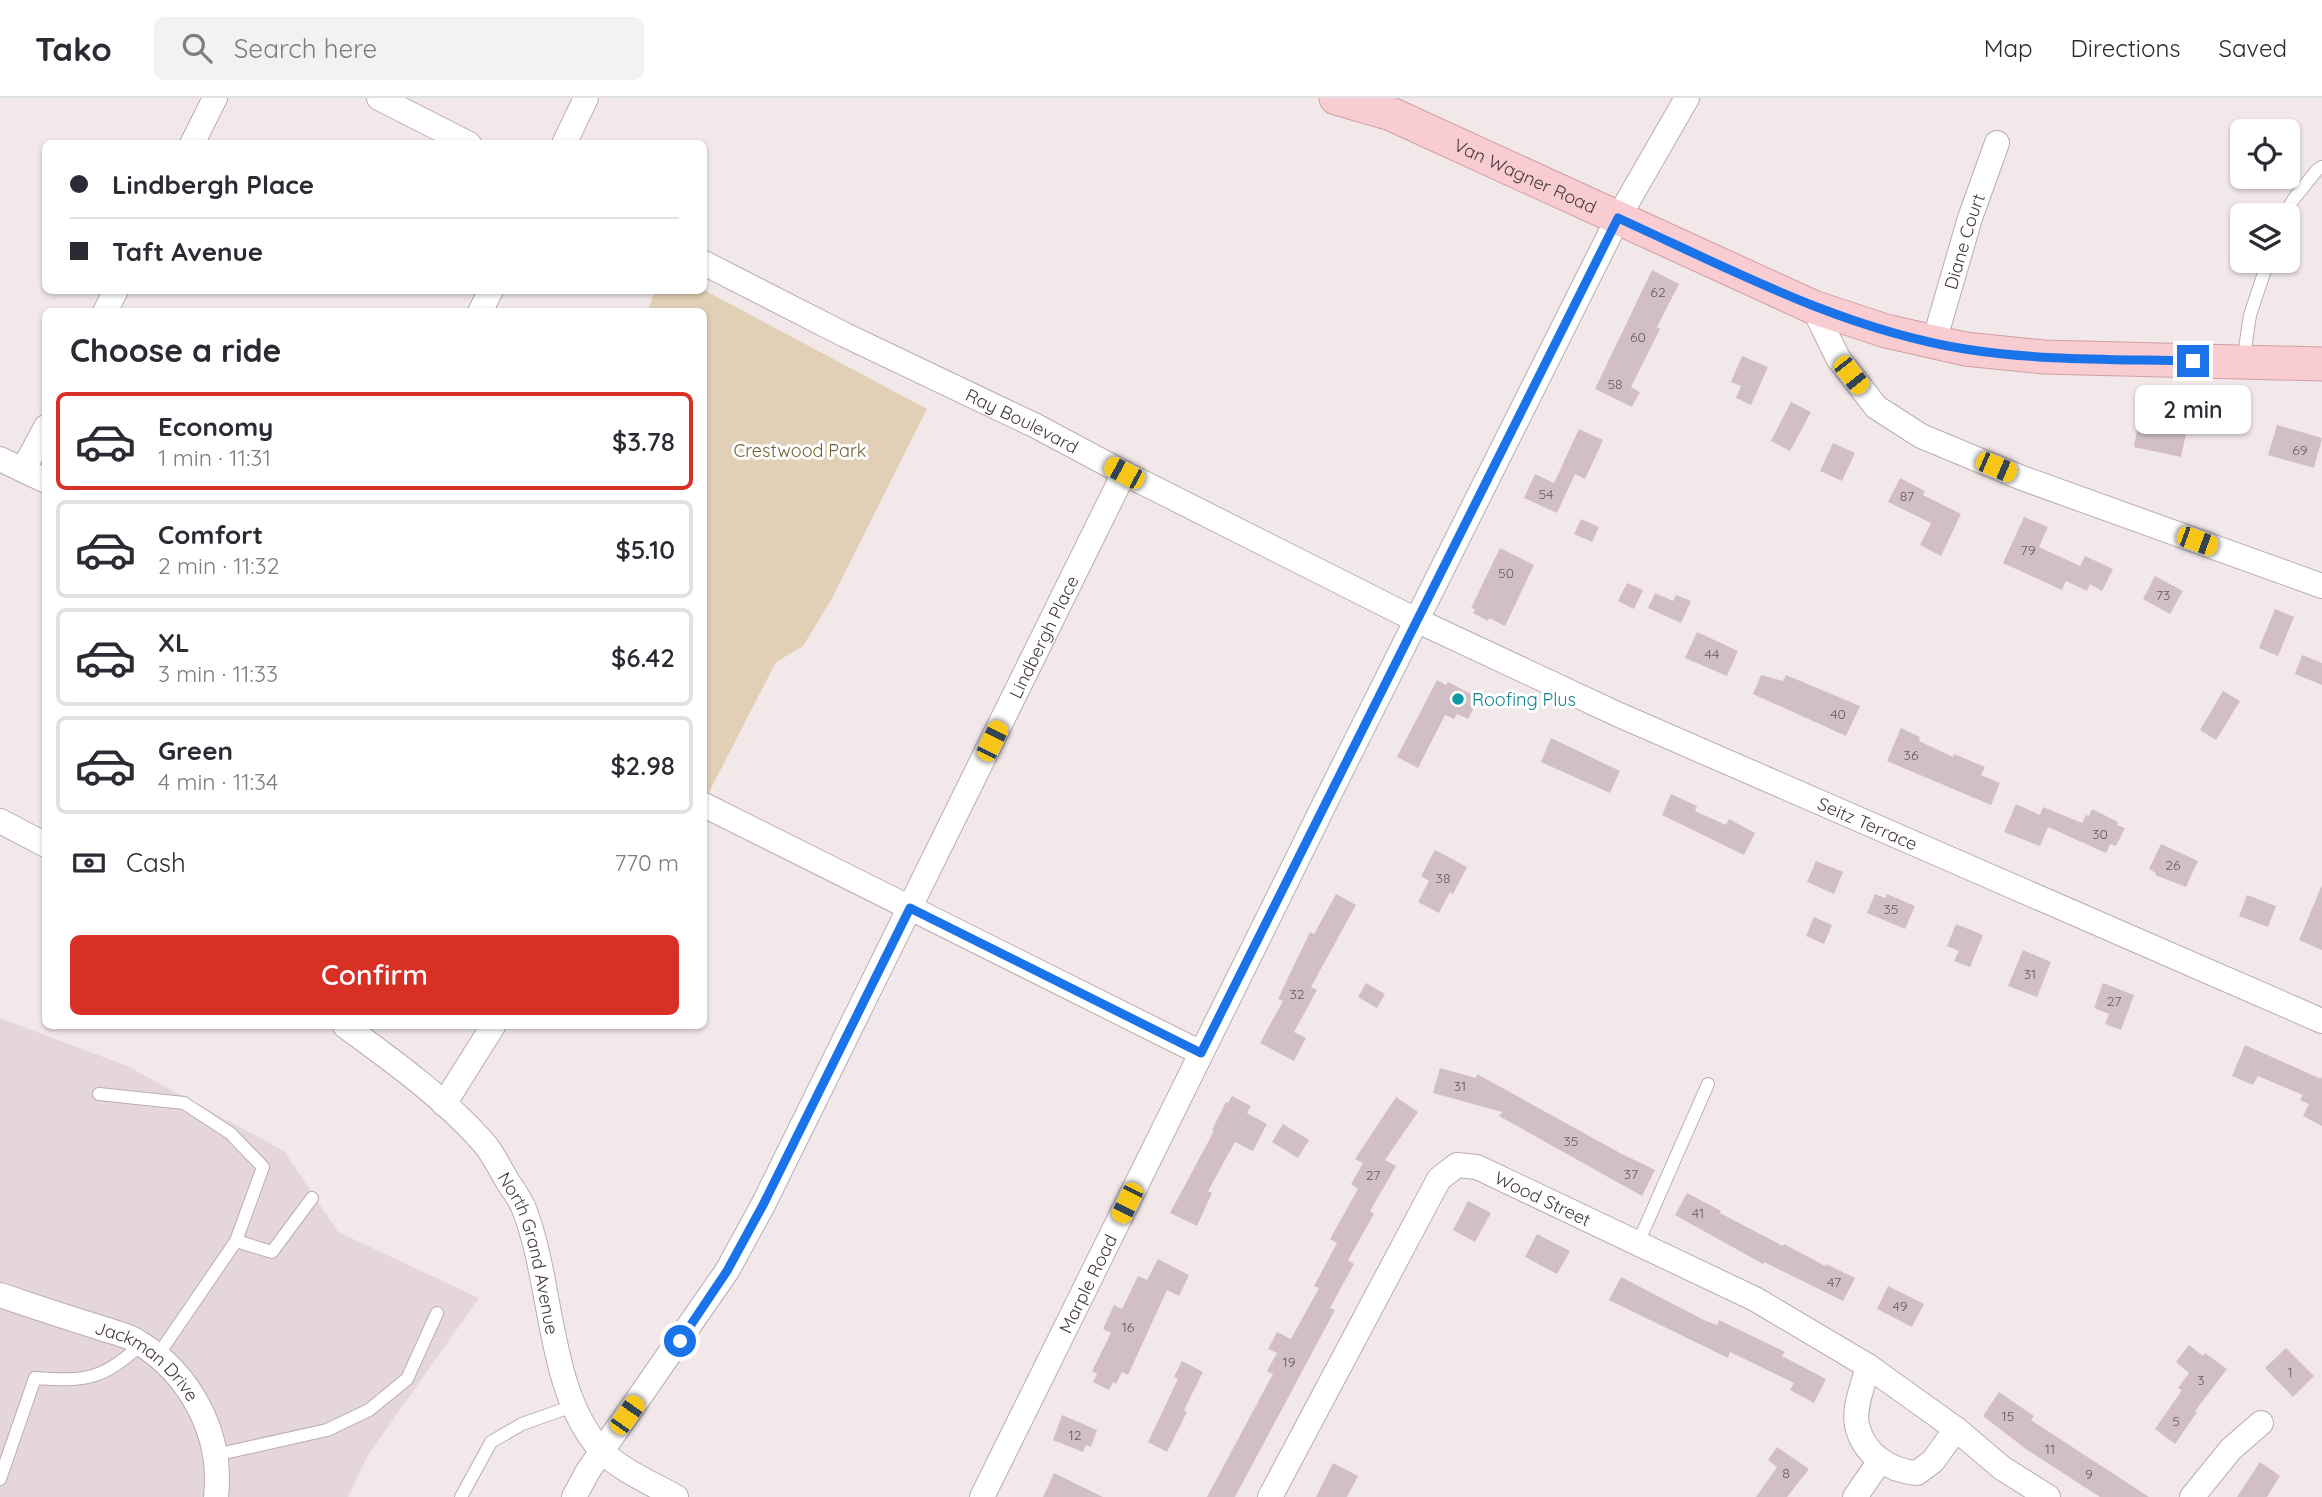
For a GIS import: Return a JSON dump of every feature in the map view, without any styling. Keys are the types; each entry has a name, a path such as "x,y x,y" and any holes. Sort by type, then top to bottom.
{"street":[{"path":"194,140 215,98"},
{"path":"380,98 461,140"},
{"path":"566,140 586,98"},
{"name":"Van Wagner Road","path":"1336,98 1395,106 1618,218 1813,307 1886,331 1965,349 2043,357 2322,364"},
{"name":"Marple Road","path":"982,1497 1618,218 1687,98"},
{"name":"Diane Court","path":"1934,342 1970,218 1997,143"},
{"name":"Ray Boulevard","path":"707,265 845,335 1036,426 1416,620"},
{"path":"1813,307 1838,358 1876,407 1921,436 2022,478 2322,586"},
{"path":"23,470 42,434"},
{"path":"0,459 42,479"},
{"name":"Lindbergh Place","path":"574,1497 601,1451 727,1271 763,1205 1124,473"},
{"name":"Seitz Terrace","path":"1416,620 1617,714 2322,1021"},
{"path":"707,806 1201,1053"},
{"path":"0,821 42,843"},
{"name":"North Grand Avenue","path":"349,1029 403,1068 484,1143 524,1208 540,1266 562,1368 573,1406 586,1430 601,1451 676,1497"},
{"path":"444,1104 491,1029"},
{"name":"Wood Street","path":"1270,1497 1439,1178 1457,1165 1477,1167 1755,1299 1868,1366 1956,1429 2002,1468 2048,1497"},
{"name":"Jackman Drive","path":"0,1295 136,1340 181,1378 202,1410 213,1440 218,1474 216,1497"},
{"path":"1868,1366 1857,1424 1864,1443 1880,1461 1899,1471 1917,1473 1933,1461 1956,1429"},
{"path":"2192,1497 2231,1449 2261,1423"},
{"path":"1855,1497 1880,1461"}],"lane":[{"path":"2291,203 2322,167"},
{"path":"2243,362 2250,315 2264,273"},
{"path":"1638,1244 1708,1084"},
{"path":"0,1479 35,1378 64,1380 96,1376 150,1350 236,1241 263,1167 230,1133 184,1103 99,1094"},
{"path":"236,1241 272,1252 312,1198"},
{"path":"215,1455 327,1430 369,1410 407,1379 437,1313"},
{"path":"461,1497 491,1442 522,1424 573,1406"}],"shaded area":[{"path":"0,1018 127,1066 284,1151 338,1232 479,1298 368,1455 348,1497 0,1497"}],"green space":[{"name":"Crestwood Park","path":"707,292 927,409 831,600 803,646 776,662 707,796 707,308 649,308 654,294 707,294"}],"building":[{"path":"1652,270 1679,284 1631,387 1640,392 1632,407 1595,389"},
{"path":"1742,356 1768,367 1751,405 1736,398 1741,386 1731,382"},
{"path":"1791,402 1811,412 1790,451 1771,441"},
{"path":"2139,419 2187,429 2181,457 2134,447"},
{"path":"2277,425 2322,438 2314,468 2268,455"},
{"path":"1579,429 1603,440 1585,479 1575,474 1557,513 1524,498 1535,474 1554,483"},
{"path":"1833,443 1855,453 1842,481 1820,471"},
{"path":"1900,478 1925,491 1923,495 1961,514 1941,556 1920,545 1931,523 1888,502"},
{"path":"2024,517 2048,527 2039,547 2080,566 2085,556 2113,569 2102,591 2090,584 2087,591 2066,581 2062,590 2003,563"},
{"path":"1581,519 1599,527 1592,542 1574,534"},
{"path":"1500,548 1534,565 1505,626 1489,618 1488,621 1473,613 1475,609 1471,608"},
{"path":"2155,576 2183,591 2170,614 2143,599"},
{"path":"1627,583 1643,590 1634,609 1618,601"},
{"path":"1655,593 1673,601 1676,595 1691,601 1681,623 1648,608"},
{"path":"2275,609 2294,617 2278,656 2259,648"},
{"path":"1697,632 1738,651 1727,676 1685,658"},
{"path":"2302,655 2322,663 2322,685 2295,674"},
{"path":"1761,675 1783,681 1786,675 1860,706 1846,736 1753,694"},
{"path":"1437,680 1446,685 1448,682 1479,698 1468,719 1457,714 1454,719 1445,715 1418,768 1397,757"},
{"path":"2223,691 2240,701 2216,740 2200,730"},
{"path":"1901,728 1920,737 1919,741 1953,757 1954,754 1985,767 1981,775 2000,783 1991,805 1887,761"},
{"path":"1551,738 1620,771 1610,793 1541,762"},
{"path":"1671,794 1697,806 1695,811 1726,825 1729,819 1755,833 1744,855 1662,815"},
{"path":"2016,804 2040,815 2043,807 2082,823 2092,809 2125,828 2116,846 2110,844 2106,853 2048,827 2040,846 2004,832"},
{"path":"2161,844 2198,861 2186,887 2155,875 2156,873 2149,869"},
{"path":"1435,850 1467,867 1439,913 1418,902 1429,881 1421,876"},
{"path":"1816,861 1843,872 1834,894 1807,882"},
{"path":"2322,885 2322,950 2299,940"},
{"path":"1336,894 1356,905 1311,987 1317,990 1294,1032 1306,1038 1294,1061 1260,1043 1283,1001 1278,999 1310,932 1314,934"},
{"path":"1875,894 1885,898 1887,894 1915,906 1905,929 1867,913"},
{"path":"2247,895 2276,906 2268,927 2239,916"},
{"path":"1814,917 1832,925 1824,944 1806,936"},
{"path":"1956,924 1983,935 1970,967 1954,961 1959,951 1947,946"},
{"path":"2023,950 2051,962 2037,997 2008,986"},
{"path":"1366,983 1385,994 1377,1008 1358,997"},
{"path":"2103,983 2134,995 2121,1030 2105,1024 2109,1014 2094,1008"},
{"path":"2245,1045 2321,1079 2322,1077 2322,1126 2303,1116 2309,1104 2300,1100 2303,1095 2258,1076 2253,1085 2232,1076"},
{"path":"1440,1068 1476,1078 1477,1074 1655,1170 1642,1196 1499,1116 1502,1112 1433,1093"},
{"path":"1232,1096 1251,1106 1247,1113 1267,1124 1253,1151 1235,1142 1208,1191 1212,1193 1197,1226 1170,1213 1214,1131 1212,1130 1226,1102 1228,1103"},
{"path":"1396,1097 1418,1112 1385,1160 1396,1166 1370,1211 1374,1214 1348,1260 1354,1264 1330,1308 1335,1310 1235,1497 1207,1497 1273,1374 1267,1371 1277,1353 1268,1349 1277,1332 1291,1339 1319,1288 1314,1286 1337,1243 1330,1239 1358,1189 1351,1184 1363,1163 1355,1159"},
{"path":"1283,1124 1309,1140 1298,1158 1272,1142"},
{"path":"1687,1193 1783,1246 1784,1244 1825,1266 1826,1264 1855,1278 1843,1301 1764,1262 1763,1264 1675,1215"},
{"path":"1468,1201 1491,1213 1475,1242 1453,1230"},
{"path":"1537,1234 1570,1251 1557,1274 1525,1257"},
{"path":"1158,1259 1189,1275 1179,1296 1167,1290 1128,1375 1122,1372 1116,1384 1113,1382 1109,1390 1093,1382 1097,1374 1092,1371 1111,1333 1103,1329 1114,1305 1122,1309 1138,1276 1147,1280"},
{"path":"1621,1277 1704,1320 1717,1325 1719,1320 1785,1352 1782,1356 1826,1379 1814,1403 1790,1390 1794,1383 1730,1352 1728,1358 1609,1300"},
{"path":"1888,1286 1924,1304 1912,1327 1877,1309"},
{"path":"2189,1345 2227,1369 2195,1411 2197,1412 2175,1444 2155,1429 2182,1390 2178,1388 2189,1373 2176,1362"},
{"path":"2286,1348 2314,1376 2293,1397 2265,1368"},
{"path":"1182,1361 1203,1372 1167,1452 1148,1442 1178,1379 1174,1377"},
{"path":"1999,1392 2034,1416 2031,1420 2149,1497 2100,1497 2026,1449 1983,1416"},
{"path":"1062,1415 1097,1430 1091,1447 1086,1445 1083,1452 1053,1440"},
{"path":"1777,1447 1809,1469 1787,1497 1756,1497 1777,1467 1768,1460"},
{"path":"2260,1462 2280,1476 2267,1497 2237,1497"},
{"path":"1333,1463 1358,1476 1347,1497 1316,1497"},
{"path":"1054,1473 1103,1497 1043,1497"}],"place":[{"name":"Roofing Plus","path":"1458,699"}],"route":[{"path":"680,1341 727,1271 763,1205 910,908 1201,1053 1618,218 1813,307 1886,331 1965,349 2043,357 2193,361"}]}
